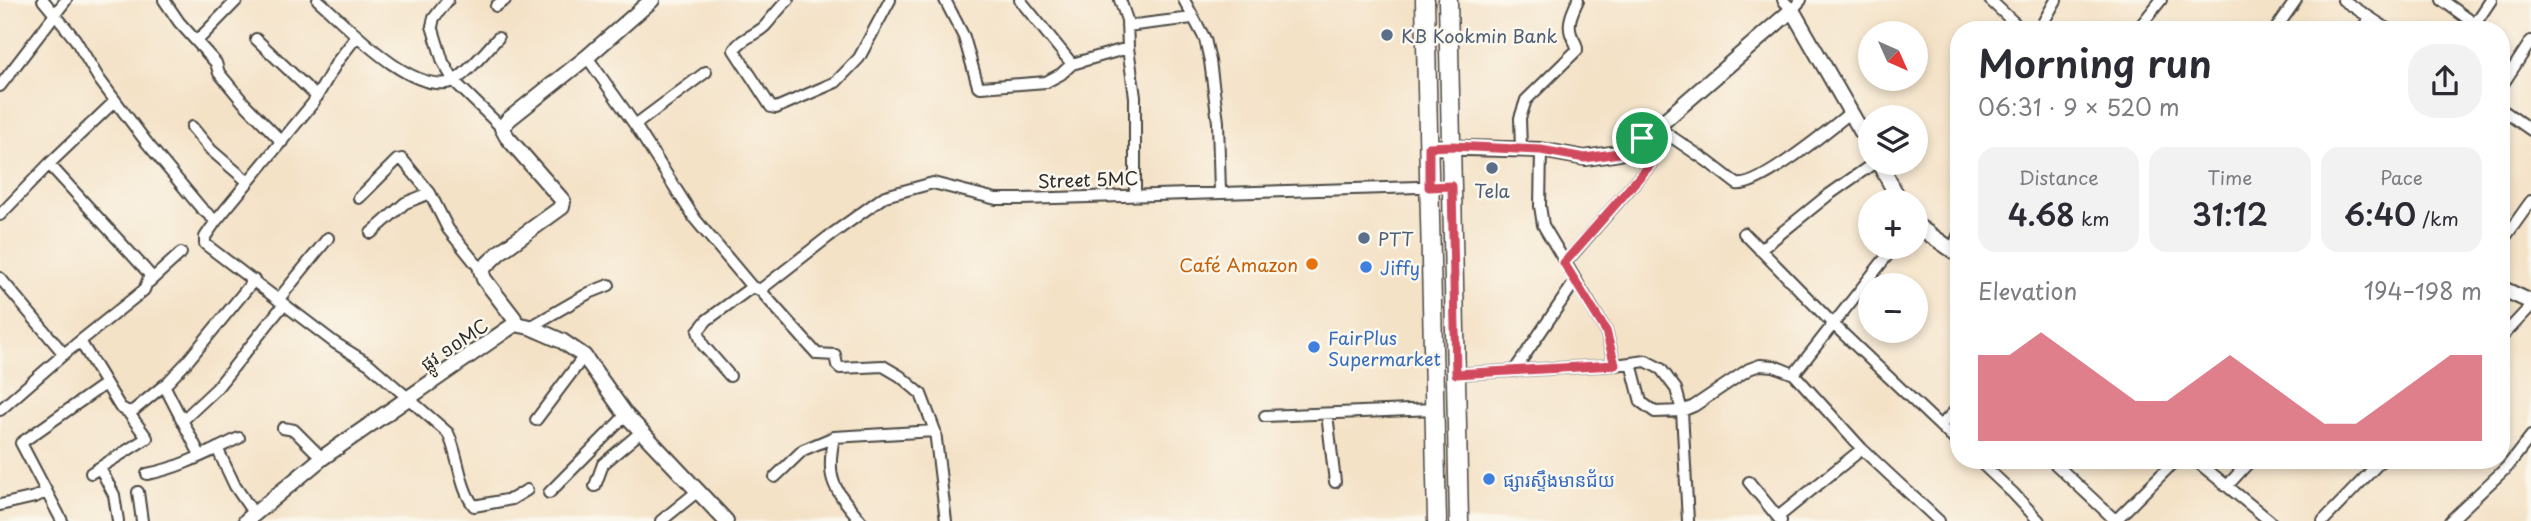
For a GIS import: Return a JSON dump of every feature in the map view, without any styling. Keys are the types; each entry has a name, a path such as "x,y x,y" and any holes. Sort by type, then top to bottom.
{"main road":[{"path":"1425,0 1437,521"},
{"path":"1448,0 1459,521"}],"street":[{"path":"43,0 75,39 115,101 201,208 216,221"},
{"path":"0,86 4,72 66,0"},
{"path":"164,0 179,22 216,63 219,73 243,102 282,142"},
{"path":"197,41 237,0"},
{"path":"318,0 387,61 411,75 434,83 454,81 498,38"},
{"path":"448,0 434,18 432,26 443,62 454,81 502,128 563,201 562,207 500,251 481,270"},
{"path":"788,0 768,23 745,38 734,50 771,107 836,82 859,58 890,0"},
{"path":"945,0 964,37 978,86 1046,82 1072,64 1128,48"},
{"path":"1020,0 1072,64"},
{"path":"1119,0 1127,26 1135,97 1135,195"},
{"path":"1184,0 1205,39 1210,61 1218,122 1220,193"},
{"path":"1521,149 1520,118 1526,100 1577,50 1577,43 1569,27 1578,0"},
{"path":"1990,0 2012,21"},
{"path":"2044,21 2056,0"},
{"path":"2144,21 2161,0"},
{"path":"2281,21 2296,0"},
{"path":"2343,0 2376,21"},
{"path":"2442,0 2466,21"},
{"path":"2477,21 2491,0"},
{"path":"502,128 508,120 587,57 649,1"},
{"path":"1429,147 1541,150 1585,158 1619,153 1657,127 1792,3 1858,125"},
{"path":"1127,26 1192,18"},
{"path":"2368,21 2371,18"},
{"path":"357,36 337,62 317,97 216,221 205,237 205,244 335,344 369,364 448,433 454,445 468,498 474,506 512,499 527,490"},
{"path":"256,39 317,97"},
{"path":"2510,73 2531,41"},
{"path":"587,57 635,125 695,219 817,354 835,355 838,366 883,366 921,394 935,430 946,521"},
{"path":"635,125 706,72"},
{"path":"0,215 115,101"},
{"path":"1657,127 1742,185 1757,180 1851,112"},
{"path":"2510,118 2531,130"},
{"path":"191,127 211,150 247,181"},
{"path":"1564,263 1650,165 1642,138"},
{"path":"1541,150 1540,206 1543,225 1606,331 1615,365"},
{"path":"359,198 397,160 402,159 430,193 448,229 481,270 484,279 514,318 515,324"},
{"path":"49,164 150,275 149,282"},
{"path":"1760,250 1826,196 1858,174"},
{"name":"Street 5MC","path":"730,376 703,345 698,331 707,320 756,289 885,196 933,183 996,199 1452,186"},
{"path":"371,233 405,203 430,193"},
{"path":"2510,230 2531,201"},
{"path":"1928,231 1950,243"},
{"path":"1744,233 1834,325 1950,435"},
{"path":"184,419 216,388 328,238"},
{"path":"0,410 144,290 149,282 181,253"},
{"path":"1794,374 1885,259"},
{"path":"0,278 64,354"},
{"path":"128,412 164,385 186,363 254,280"},
{"path":"1514,371 1576,280"},
{"path":"530,327 589,293 609,285"},
{"path":"2510,293 2531,304 2510,328"},
{"name":"ផ្លូវ ១០MC","path":"250,518 322,458 515,324 530,327 562,341 584,356 626,415 726,521"},
{"path":"80,341 120,407 128,412 147,438 96,470 114,495 118,521"},
{"path":"536,420 584,356"},
{"path":"1456,374 1646,361 1661,369 1676,389 1682,411 1688,521"},
{"path":"1631,363 1641,402 1655,412 1682,411 1694,406 1749,369 1760,365 1774,366 1794,374 1862,449 1939,521"},
{"path":"62,521 21,443 105,384"},
{"path":"164,385 184,419 200,455"},
{"path":"1265,416 1434,409"},
{"path":"1327,414 1335,482"},
{"path":"550,494 626,415"},
{"path":"1940,426 1950,416"},
{"path":"283,428 294,430 322,458"},
{"path":"775,477 803,450 834,437 935,430"},
{"path":"595,486 603,464 641,432"},
{"path":"2510,463 2531,436"},
{"path":"834,437 831,452 832,481 836,492 861,521"},
{"path":"147,474 195,459 239,438"},
{"path":"217,448 250,518"},
{"path":"1749,482 1780,519 1862,449"},
{"path":"1988,469 2039,521"},
{"path":"2061,469 2115,521 2167,469"},
{"path":"2206,469 2270,521"},
{"path":"2227,486 2243,469"},
{"path":"2323,521 2373,469"},
{"path":"2450,521 2505,469"},
{"path":"661,521 698,491"},
{"path":"0,505 46,492"},
{"path":"138,492 142,521"}],"place":[{"name":"KB Kookmin Bank","path":"1387,35"},
{"name":"Tela","path":"1492,168"},
{"name":"PTT","path":"1364,238"},
{"name":"Café Amazon","path":"1312,264"},
{"name":"Jiffy","path":"1366,267"},
{"name":"FairPlus Supermarket","path":"1314,347"},
{"name":"ផ្សារស្ទឹងមានជ័យ","path":"1489,479"}],"route":[{"path":"1642,138 1651,162 1647,170 1564,263 1606,331 1615,365 1456,374 1452,186 1429,187 1429,147 1541,150 1585,158 1619,153 1642,138"}]}
